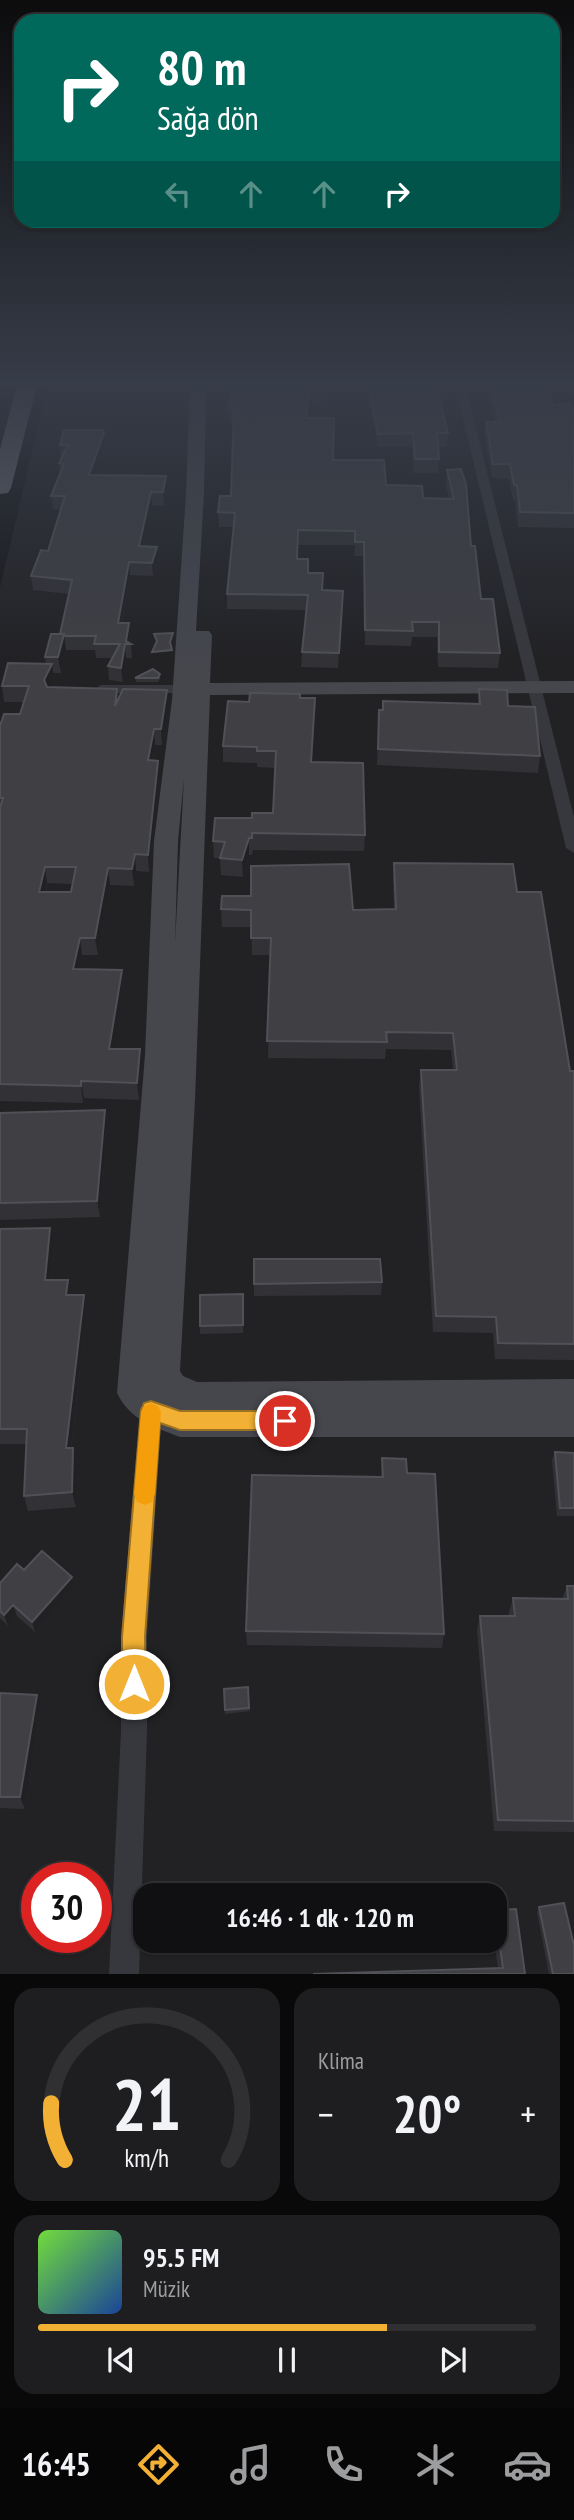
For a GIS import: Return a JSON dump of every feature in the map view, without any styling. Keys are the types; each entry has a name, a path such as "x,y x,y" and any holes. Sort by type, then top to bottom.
{"street":[{"path":"195,477 186,696 181,1100 163,1372 171,1387 197,1397 574,1394"},
{"path":"207,477 186,696 166,841 159,1055 134,1360 134,1393 151,1410 180,1421 574,1421"},
{"path":"482,477 574,848"},
{"path":"535,693 574,687"},
{"path":"186,696 535,693 574,698"},
{"path":"124,1974 134,1731 134,1637 151,1410"}],"lane":[{"path":"97,689 186,696"}],"shaded area":[{"path":"26,477 574,477 574,1974 0,1974 0,587"}],"building":[{"path":"59,477 166,477 163,492 151,492 139,546 157,547 152,563 129,562 118,623 129,623 126,641 131,644 125,644 121,668 108,666 120,644 94,644 96,636 60,634 72,580 31,576 41,550 48,551 65,496 51,496"},
{"path":"232,477 385,477 386,485 422,486 423,498 454,499 449,477 464,477 471,546 475,546 481,599 493,599 500,653 439,652 439,622 412,622 413,631 365,630 364,542 355,542 355,531 298,530 297,559 308,559 308,573 323,573 322,590 343,591 339,653 302,652 308,595 227,594 235,513 218,512 220,496 231,496"},
{"path":"512,477 574,477 574,513 520,512 517,485 514,485"},
{"path":"173,633 170,642 172,650 152,652 157,641 154,634"},
{"path":"51,634 64,634 58,657 45,657"},
{"path":"8,663 52,664 44,680 47,687 117,689 115,706 123,689 167,690 161,729 154,729 148,760 158,761 148,855 135,854 132,869 108,868 95,938 80,938 73,969 122,970 109,1049 140,1049 137,1083 81,1081 81,1086 0,1084 0,808 3,798 0,798 0,726 4,714 20,714 29,686 2,686","holes":["45,867 76,867 71,892 39,892"]},
{"path":"153,669 160,674 158,678 135,678"},
{"path":"479,689 507,690 508,706 535,707 540,756 378,749 379,710 383,710 383,701 480,704"},
{"path":"250,693 300,694 300,698 315,698 311,762 363,763 365,835 252,833 242,860 220,858 225,842 213,841 215,818 252,818 252,813 273,813 276,751 257,751 257,747 223,746 228,701 249,702"},
{"path":"394,863 513,864 517,892 541,892 570,1071 574,1071 574,1344 498,1343 496,1317 436,1316 421,1070 457,1070 453,1033 386,1032 387,1042 267,1041 271,938 251,938 251,910 221,909 222,896 251,896 251,866 349,864 353,910 396,909"},
{"path":"105,1110 97,1201 0,1203 0,1113"},
{"path":"50,1228 45,1280 68,1280 66,1295 84,1295 66,1448 73,1448 72,1492 24,1496 27,1429 0,1429 0,1229"},
{"path":"254,1259 380,1259 382,1282 254,1284"},
{"path":"243,1294 243,1325 200,1326 200,1295"},
{"path":"555,1452 574,1453 574,1508 560,1508"},
{"path":"382,1458 406,1459 407,1473 435,1474 444,1634 246,1631 252,1475 383,1477"},
{"path":"42,1551 72,1577 32,1622 13,1605 4,1615 0,1611 0,1583 17,1564 24,1570"},
{"path":"567,1586 574,1586 574,1821 498,1820 480,1616 515,1616 513,1598 568,1599"},
{"path":"248,1687 249,1708 225,1710 224,1689"},
{"path":"0,1693 37,1695 20,1797 0,1797"},
{"path":"564,1903 574,1946 574,1974 553,1974 539,1907"},
{"path":"507,1909 516,1909 525,1974 313,1974 503,1968 501,1953 507,1953"}],"slow traffic":[{"path":"145,1494 151,1412"}],"route":[{"path":"134,1684 134,1637 151,1410 180,1421 285,1421"}]}
